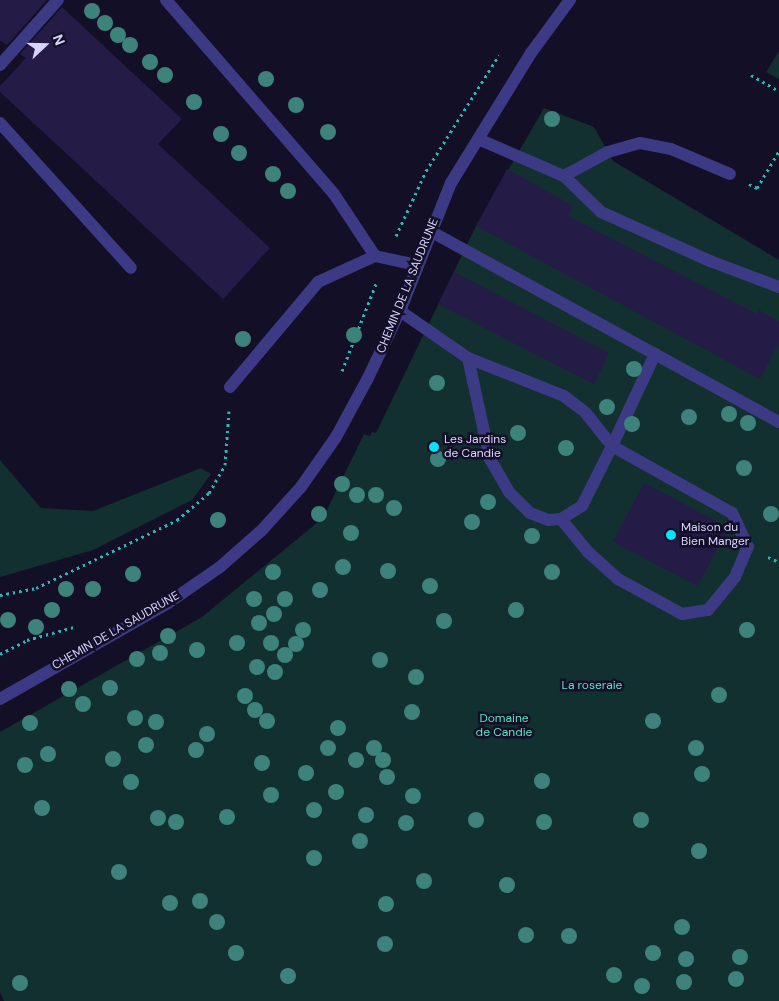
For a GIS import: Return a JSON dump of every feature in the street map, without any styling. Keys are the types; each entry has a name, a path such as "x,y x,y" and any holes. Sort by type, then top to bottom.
{"street":[{"path":"0,65 58,0"},
{"path":"166,0 334,194 380,257"},
{"name":"CHEMIN DE LA SAUDRUNE","path":"0,699 168,603 220,566 262,530 301,487 336,437 400,312 430,231 451,183 531,53 570,0"},
{"path":"0,123 131,268"},
{"path":"478,139 564,176 601,212 710,261 779,287"},
{"path":"564,176 608,152 640,143 671,149 730,174"},
{"path":"430,231 779,422"},
{"path":"230,387 318,282 380,257 417,264"},
{"path":"400,312 468,358 564,396 585,412 612,446 732,513 748,547 735,577 708,610 682,614 618,579 588,552 561,519"},
{"path":"468,358 490,459 510,493 530,513 548,520 561,519 582,506 655,354"}],"path":[{"path":"341,375 380,257 426,171 473,92 505,46"},
{"path":"751,75 779,91"},
{"path":"730,174 757,188 779,151"},
{"path":"0,596 36,588 104,556 177,520 209,493 225,465 230,387"},
{"path":"0,654 27,640 83,623"}],"green space":[{"path":"779,51 779,79 766,72"},
{"name":"Domaine de Candie","path":"544,108 594,127 613,161 779,260 779,1001 4,1001 0,992 0,732 202,617 323,518 364,434 370,436 372,432 376,433 476,226"},
{"path":"0,460 41,508 93,511 201,468 211,474 192,500 93,550 0,577"}],"building":[{"path":"0,0 47,0 7,45 0,41"},
{"path":"62,7 182,119 158,144 270,248 223,299 0,92 0,86 26,58 20,54"},
{"path":"507,169 573,206 568,216 757,314 759,310 779,322 779,342 760,379 476,226"},
{"path":"454,272 609,353 594,384 438,304"},
{"name":"Maison du Bien Manger","path":"644,483 729,528 697,586 613,542"}],"place":[{"name":"Les Jardins de Candie","path":"434,447"},
{"name":"Maison du Bien Manger","path":"671,535"}],"park label":[{"name":"La roseraie","path":"592,686"}]}
